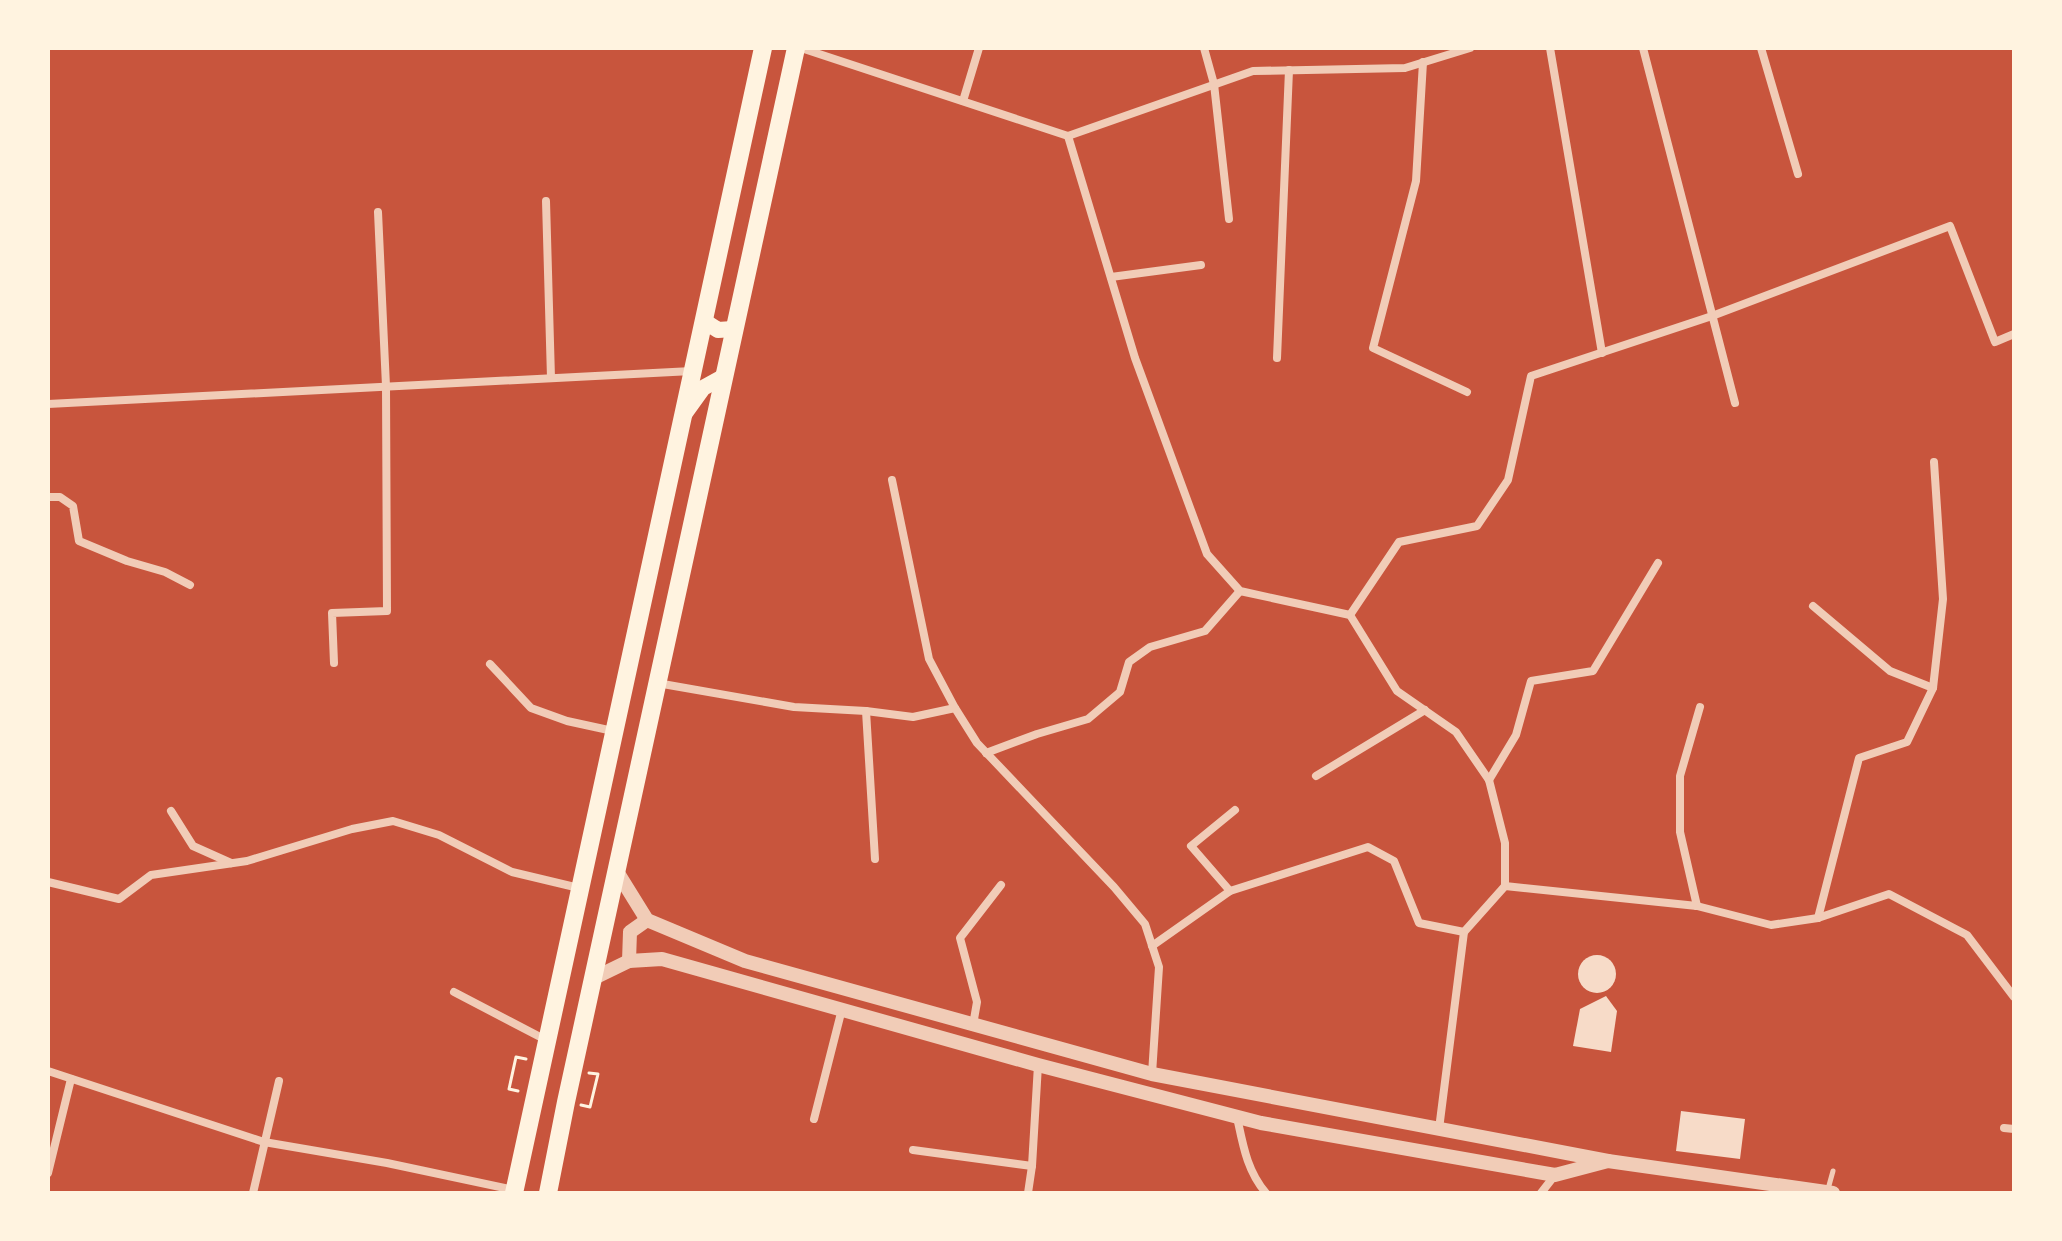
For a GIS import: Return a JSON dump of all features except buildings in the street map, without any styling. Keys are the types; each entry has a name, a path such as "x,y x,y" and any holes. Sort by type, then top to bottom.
{"highway":[{"path":"514,1192 763,48"},
{"path":"548,1193 733,329 798,48"}],"main road":[{"path":"704,321 718,330 733,329"},
{"path":"684,414 703,388 723,377"}],"street":[{"path":"798,48 1068,136 1253,71 1405,68 1469,48"},
{"path":"963,101 979,48"},
{"path":"1204,48 1214,84 1229,219"},
{"path":"1550,48 1602,353"},
{"path":"1643,48 1735,403"},
{"path":"1761,48 1798,174"},
{"path":"1423,62 1416,181 1373,348 1467,392"},
{"path":"1277,358 1289,70"},
{"path":"1068,136 1135,358 1207,554 1240,591 1350,615 1397,691 1456,732 1489,780 1505,843 1505,886 1464,932 1439,1130"},
{"path":"546,201 551,378"},
{"path":"334,663 332,613 387,611 386,386 378,212"},
{"path":"1350,615 1399,542 1477,526 1508,480 1531,376 1712,316 1950,226 1995,342 2014,334"},
{"path":"1111,277 1201,265"},
{"path":"48,404 693,371"},
{"path":"1818,918 1859,758 1907,742 1933,688 1943,599 1934,462"},
{"path":"892,480 929,659 955,708 986,753 1114,887 1145,924 1159,967 1152,1074"},
{"path":"48,497 60,497 73,506 79,541 127,561 165,572 190,585"},
{"path":"1489,780 1516,735 1531,681 1593,671 1658,563"},
{"path":"986,753 1088,719 1120,692 1129,662 1150,647 1205,631 1240,591"},
{"path":"1813,606 1890,671 1933,688"},
{"path":"490,664 531,708 567,721 614,731"},
{"path":"657,683 794,707 913,717 955,708"},
{"path":"1697,906 1680,832 1680,776 1700,707"},
{"path":"1316,776 1425,710"},
{"path":"866,711 875,859"},
{"path":"1230,891 1191,846 1235,810"},
{"path":"171,811 193,846 231,863"},
{"path":"48,882 119,899 151,875 247,861 352,829 393,821 439,835 512,872 580,889"},
{"path":"1152,946 1230,891 1368,847 1394,861 1419,923 1464,932"},
{"path":"616,870 647,920 745,961 1152,1074 1728,1186 1829,1193"},
{"path":"973,1025 977,1002 960,938 1001,885"},
{"path":"1505,886 1697,906 1771,925 1818,918 1889,894 1967,935 2014,997"},
{"path":"629,961 630,932 647,920"},
{"path":"592,979 629,961 662,959 1038,1065 1237,1117 1555,1175 1608,1161"},
{"path":"454,992 546,1040"},
{"path":"814,1119 842,1009"},
{"path":"1028,1193 1038,1065"},
{"path":"48,1071 264,1142 387,1163 514,1192"},
{"path":"48,1173 71,1079"},
{"path":"253,1193 279,1081"},
{"path":"1237,1117 1245,1159 1266,1193"},
{"path":"2004,1128 2014,1129"},
{"path":"913,1150 1032,1166"},
{"path":"1541,1193 1555,1175"}],"lane":[{"path":"1829,1193 1833,1171"}],"path":[{"path":"516,1057 509,1089 535,1095"},
{"path":"566,1102 590,1107 598,1074"}]}
